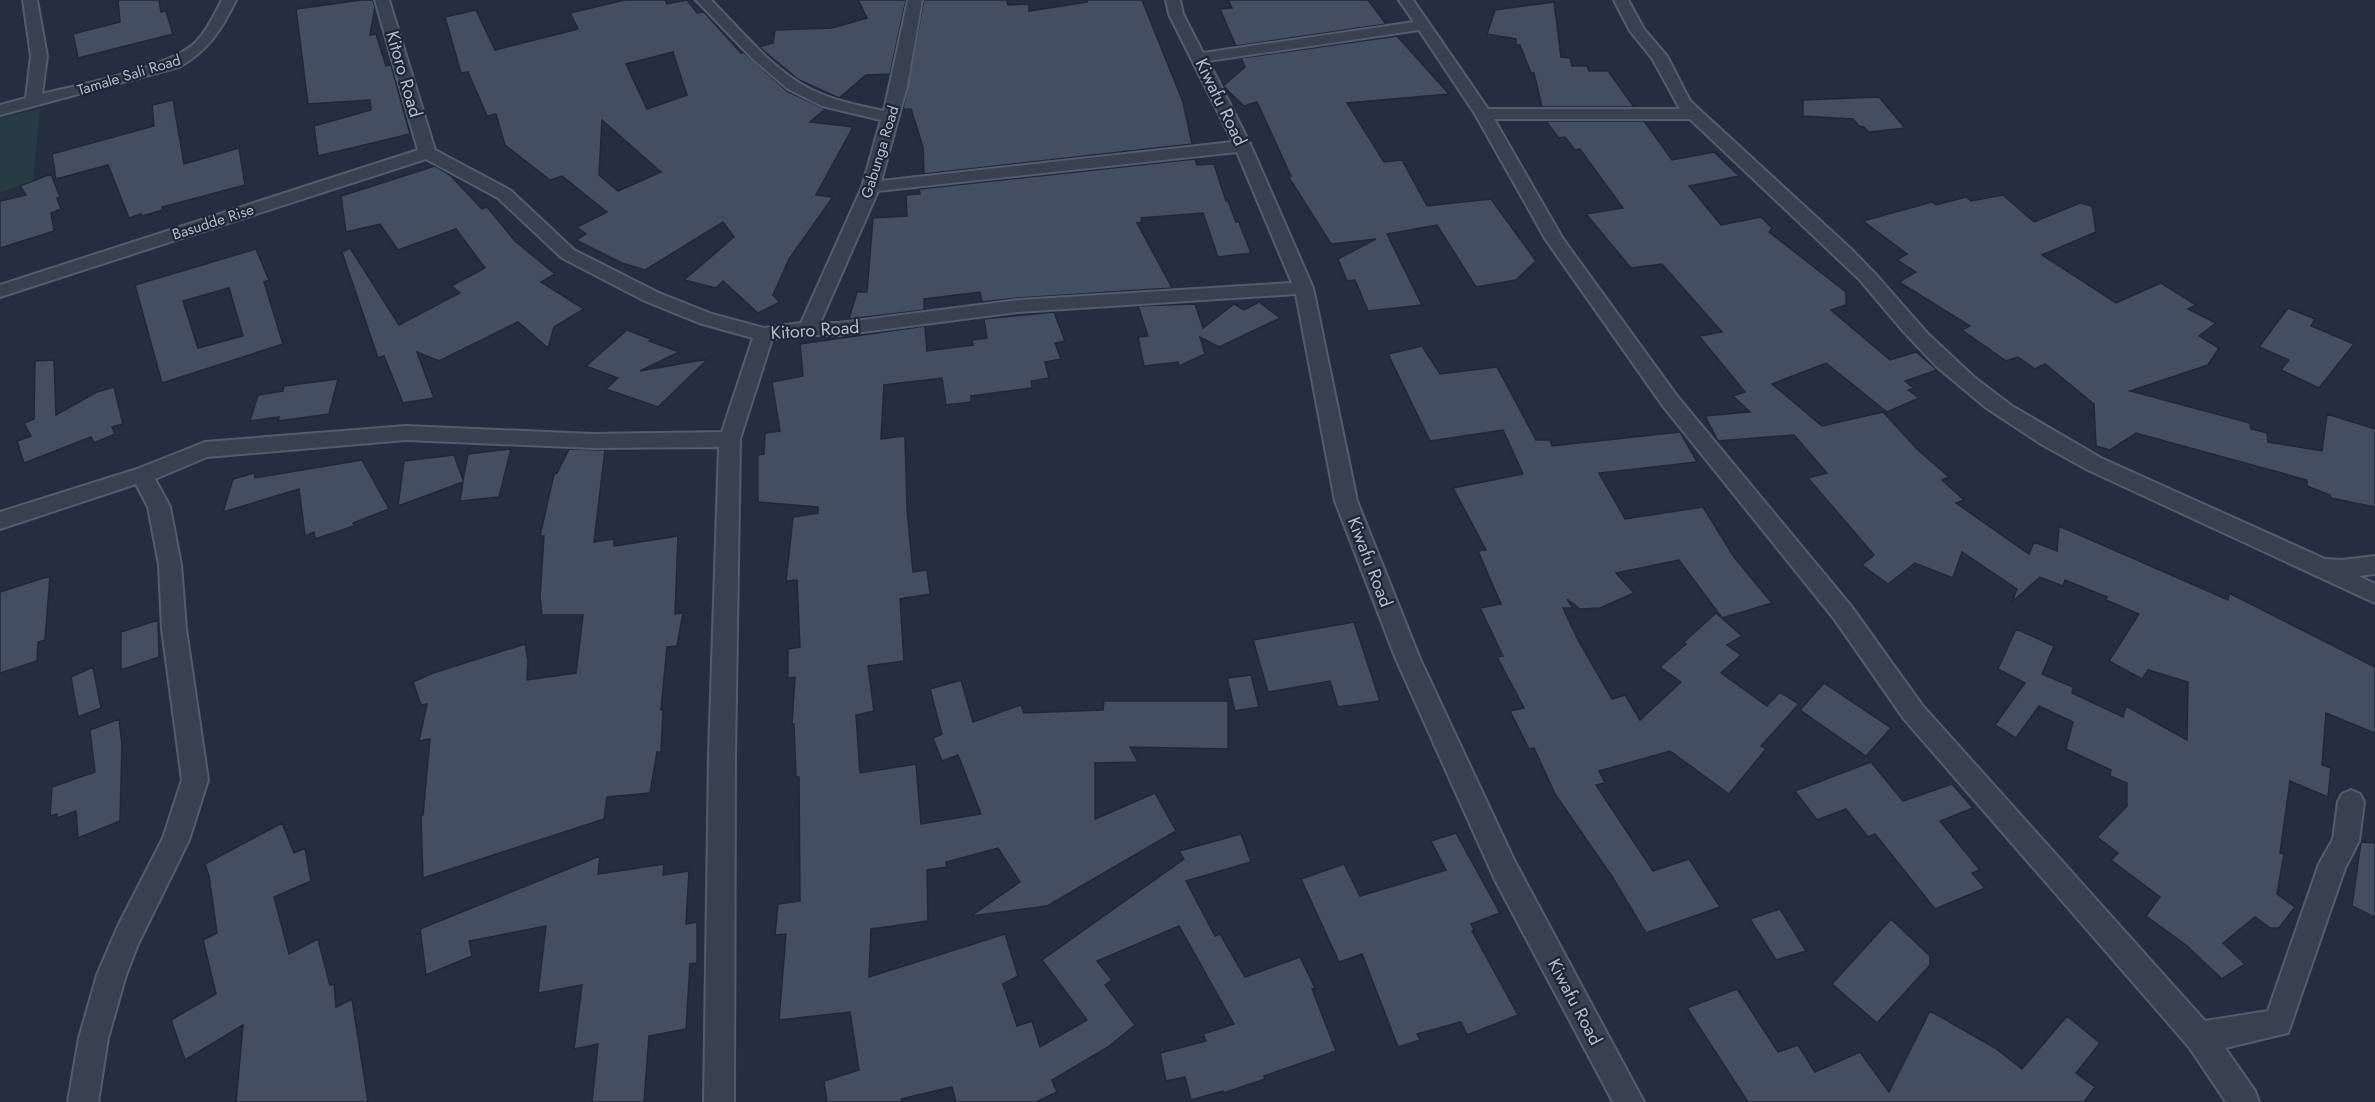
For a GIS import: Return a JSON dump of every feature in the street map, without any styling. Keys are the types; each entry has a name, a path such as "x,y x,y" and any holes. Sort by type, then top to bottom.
{"street":[{"path":"30,0 39,56 33,102"},
{"name":"Tamale Sali Road","path":"0,110 174,64 195,53 209,39 229,0"},
{"name":"Kitoro Road","path":"382,0 427,153 504,194 568,254 652,297 706,319 764,334 808,329 839,329 1018,306 1304,288"},
{"path":"704,0 768,65 796,87 836,104 890,117"},
{"name":"Gabunga Road","path":"808,329 871,187 904,62 915,0"},
{"name":"Kiwafu Road","path":"1173,0 1176,14 1243,146 1304,288 1346,501 1408,659 1505,871 1629,1102"},
{"path":"1406,0 1483,114 1554,240 1670,401 1843,613 1913,712 2199,1037 2244,1102"},
{"path":"1621,0 1637,31 1659,56 1683,103 1734,154 1783,195 1868,277 1952,372 2005,412 2065,449 2226,526 2324,566 2375,594"},
{"path":"1200,58 1425,25"},
{"path":"1483,114 1694,114"},
{"path":"871,187 1243,146"},
{"name":"Basudde Rise","path":"0,291 427,153"},
{"path":"719,1102 730,439 764,334"},
{"path":"0,521 141,475 205,450 406,433 592,441 730,439"},
{"path":"83,1102 85,1080 103,995 127,937 190,805 195,780 174,629 170,565 159,507 141,475"},
{"path":"2324,566 2342,569 2375,566"},
{"path":"2199,1037 2278,1023 2333,864 2346,841 2351,802"}],"green space":[{"path":"40,109 33,181 0,192 0,118"}],"building":[{"path":"118,0 159,0 161,12 166,11 173,34 78,58 73,34 120,22"},
{"path":"373,0 375,7 370,35 376,34 386,66 391,65 410,134 318,156 314,126 371,110 370,100 308,104 296,9"},
{"path":"625,0 665,0 667,4 687,0 697,13 704,12 741,53 743,52 787,91 825,109 810,122 853,127 816,195 833,197 789,259 773,295 780,302 758,313 723,281 716,288 684,280 734,237 723,222 645,270 622,263 576,240 586,234 577,227 607,212 562,176 550,180 505,145 496,114 487,116 468,72 461,73 445,17 476,10 495,50 578,29 570,13","holes":["673,52 687,95 647,109 626,64","602,120 661,172 618,191 599,175"]},
{"path":"858,0 906,0 890,74 866,75 839,98 799,80 759,47 773,43 775,30 832,28 867,18"},
{"path":"924,0 1007,0 1008,5 1029,4 1029,11 1087,2 1087,0 1142,0 1183,102 1192,144 924,174 923,147 911,109 903,109"},
{"path":"1228,0 1368,0 1386,24 1236,46 1220,9 1232,8"},
{"path":"1554,2 1561,57 1570,58 1572,66 1587,66 1589,71 1608,71 1634,107 1542,107 1534,73 1531,73 1520,45 1516,45 1516,39 1487,34 1495,10"},
{"path":"1397,36 1449,94 1347,103 1384,162 1402,160 1427,206 1491,199 1536,261 1516,280 1476,287 1437,225 1387,234 1422,305 1368,311 1355,280 1347,281 1338,259 1376,239 1331,244 1288,176 1291,176 1257,102 1244,106 1223,86 1245,67 1241,58"},
{"path":"1879,97 1905,128 1869,132 1853,119 1803,116 1803,100"},
{"path":"173,100 184,164 239,148 245,185 129,218 108,165 56,179 52,154 154,126 152,105"},
{"path":"1546,121 1644,121 1672,160 1714,152 1739,176 1689,186 1721,225 1761,217 1772,228 1769,232 1846,292 1846,305 1831,310 1890,360 1916,352 1937,370 1905,381 1914,388 1908,390 1919,398 1887,412 1826,363 1772,384 1822,426 1883,412 1917,449 1949,477 1942,480 1964,500 1956,503 2029,554 2034,542 2057,551 2059,526 2228,600 2229,593 2375,667 2375,733 2326,713 2322,765 2331,768 2328,797 2290,781 2280,853 2284,854 2277,894 2295,907 2279,928 2270,928 2255,917 2223,943 2245,964 2222,979 2186,945 2146,916 2160,897 2111,860 2118,853 2097,837 2127,806 2127,783 2110,776 2111,770 2066,749 2073,722 2039,706 2016,738 1995,725 2025,683 1998,669 2016,629 2054,646 2042,674 2073,687 2072,693 2123,717 2126,706 2187,740 2188,682 2148,670 2142,679 2109,661 2139,614 2106,600 2107,597 2065,580 2063,586 2040,577 2012,602 2017,589 1962,552 1953,578 1915,563 1888,584 1862,565 1874,555 1808,478 1827,473 1794,435 1718,441 1705,416 1750,412 1733,396 1745,392 1699,336 1722,332 1662,264 1631,268 1586,214 1623,208 1580,149 1575,150 1565,137 1559,138"},
{"path":"1195,159 1197,165 1214,164 1226,201 1228,201 1236,222 1239,222 1251,253 1218,257 1203,213 1141,218 1142,222 1137,223 1172,288 982,302 980,292 924,299 924,310 849,319 857,292 867,292 873,218 907,216 906,195 920,194 919,189"},
{"path":"435,166 450,175 482,209 487,207 515,241 555,274 541,282 584,309 554,327 548,348 518,322 439,361 417,352 434,398 403,403 384,356 378,358 342,252 350,248 399,325 460,293 451,286 485,268 456,229 398,250 380,224 346,232 341,196"},
{"path":"51,174 60,197 57,198 61,209 51,213 54,231 0,248 0,201 26,195 20,186"},
{"path":"2003,195 2034,222 2080,203 2092,206 2096,232 2042,255 2116,303 2161,283 2196,305 2188,309 2216,323 2199,336 2219,348 2208,365 2130,391 2250,423 2251,429 2267,433 2268,442 2322,451 2327,414 2375,429 2375,507 2331,498 2330,495 2307,486 2307,480 2136,433 2110,450 2096,446 2094,404 2045,364 2035,369 2018,357 2006,361 1962,330 1970,326 1899,282 1916,272 1897,260 1907,254 1863,221 1932,202 1936,205 1966,197 1971,201"},
{"path":"256,249 269,280 264,282 283,344 162,383 135,285","holes":["229,288 243,336 198,348 183,301"]},
{"path":"1259,302 1280,318 1219,347 1200,337 1205,354 1179,366 1178,362 1144,366 1138,337 1148,336 1138,306 1195,304 1203,328 1234,304 1244,310"},
{"path":"2288,308 2315,319 2311,326 2354,344 2319,388 2281,370 2289,360 2259,347"},
{"path":"1054,312 1065,341 1055,343 1061,359 1045,362 1049,378 1031,381 1032,388 971,396 971,402 946,405 942,378 884,385 881,439 905,436 907,509 913,572 927,570 930,594 900,599 904,661 868,666 874,711 856,715 860,773 916,764 921,824 981,814 958,755 942,761 933,738 942,734 930,689 961,680 973,722 1021,705 1024,713 1103,710 1104,701 1228,701 1228,749 1130,747 1138,762 1095,763 1095,819 1155,793 1176,831 1047,906 971,916 1020,882 998,848 946,862 947,867 927,870 928,921 871,929 869,977 1005,934 1018,976 1003,984 1017,1026 1032,1021 1040,1047 1087,1020 1042,960 1184,859 1179,851 1241,834 1251,862 1186,881 1215,936 1220,934 1245,977 1300,957 1315,988 1312,989 1336,1051 1264,1076 1265,1079 1223,1093 1223,1091 1191,1100 1185,1077 1166,1081 1160,1053 1206,1041 1203,1034 1234,1024 1179,926 1097,961 1112,980 1105,985 1135,1025 1108,1047 1052,1080 1057,1092 1036,1102 956,1102 952,1087 901,1099 902,1102 827,1102 824,1081 859,1070 850,1012 779,1020 786,934 775,935 778,904 800,901 799,777 796,777 794,724 792,724 795,677 788,678 788,649 800,647 797,580 786,581 793,517 818,513 818,507 758,502 758,455 764,454 765,433 780,431 772,382 803,376 800,344 925,326 927,351 973,345 972,340 987,338 984,319"},
{"path":"627,330 679,352 640,371 708,359 658,407 606,389 618,378 586,366"},
{"path":"1422,346 1440,374 1497,367 1536,440 1550,440 1552,446 1680,432 1697,462 1599,473 1625,519 1703,507 1734,557 1772,603 1722,618 1679,560 1616,573 1634,593 1600,608 1580,609 1567,599 1573,608 1563,608 1578,640 1612,699 1625,695 1640,720 1681,682 1660,667 1716,613 1742,636 1727,645 1741,655 1721,673 1767,706 1780,692 1799,704 1761,746 1766,749 1729,794 1670,751 1599,771 1605,783 1596,785 1653,871 1689,859 1720,907 1646,933 1613,878 1555,794 1534,748 1529,749 1510,711 1524,708 1497,657 1503,656 1480,608 1501,604 1478,551 1486,550 1453,488 1523,474 1503,430 1430,441 1388,354"},
{"path":"54,360 56,415 97,392 114,387 123,424 112,427 115,434 94,443 91,437 24,463 17,441 31,436 24,423 34,419 35,361"},
{"path":"338,379 329,414 278,421 279,417 250,421 258,395 283,391 284,386"},
{"path":"511,449 499,497 460,501 463,482 398,506 404,461 454,455 463,480 468,454"},
{"path":"569,449 605,450 594,542 614,539 614,546 678,536 675,614 683,613 677,646 667,647 661,710 663,710 661,752 657,752 650,793 607,797 604,819 423,878 421,816 423,815 430,739 419,741 427,704 421,705 413,682 433,673 525,644 528,660 527,680 576,673 583,615 542,615 540,597 544,536 540,536 554,474 557,473"},
{"path":"362,460 389,509 353,523 354,526 315,539 314,532 305,536 299,489 223,512 233,479 254,473 255,478"},
{"path":"50,576 45,640 38,642 37,661 0,673 0,592"},
{"path":"158,620 159,657 121,670 121,632"},
{"path":"1354,622 1380,701 1338,707 1330,681 1268,692 1253,640"},
{"path":"93,667 101,708 78,717 71,677"},
{"path":"1251,675 1259,707 1235,711 1227,678"},
{"path":"1824,683 1891,728 1866,756 1800,710"},
{"path":"119,719 122,744 120,821 78,838 76,811 57,818 57,814 50,816 52,787 95,772 90,730"},
{"path":"1871,762 1903,801 1952,784 1973,808 1940,821 1980,870 1972,873 1985,888 1935,909 1875,834 1868,837 1846,809 1817,820 1795,791"},
{"path":"282,823 294,853 305,848 311,881 274,897 289,954 318,939 330,985 334,984 336,1007 352,999 368,1102 236,1102 243,1025 185,1060 171,1020 216,994 203,940 217,933 209,876 205,864"},
{"path":"1456,833 1500,913 1471,924 1474,930 1472,931 1518,1015 1467,1035 1461,1022 1417,1034 1420,1040 1398,1047 1362,954 1339,962 1301,879 1344,864 1360,896 1446,870 1431,841"},
{"path":"2361,842 2375,843 2375,917 2352,906"},
{"path":"600,856 598,874 664,864 663,875 689,871 686,924 697,922 697,963 690,964 686,1029 649,1036 644,1102 592,1102 598,1044 574,1049 582,985 538,993 546,926 469,941 472,956 426,975 420,929"},
{"path":"1780,909 1806,951 1776,960 1750,919"},
{"path":"1891,919 1930,956 1930,965 1877,1023 1832,984"},
{"path":"1737,989 1778,1052 1798,1045 1815,1072 1860,1052 1889,1092 1930,1011 1995,1048 2022,1069 2067,1016 2100,1043 2076,1073 2095,1087 2084,1102 1748,1102 1687,1008"}]}
